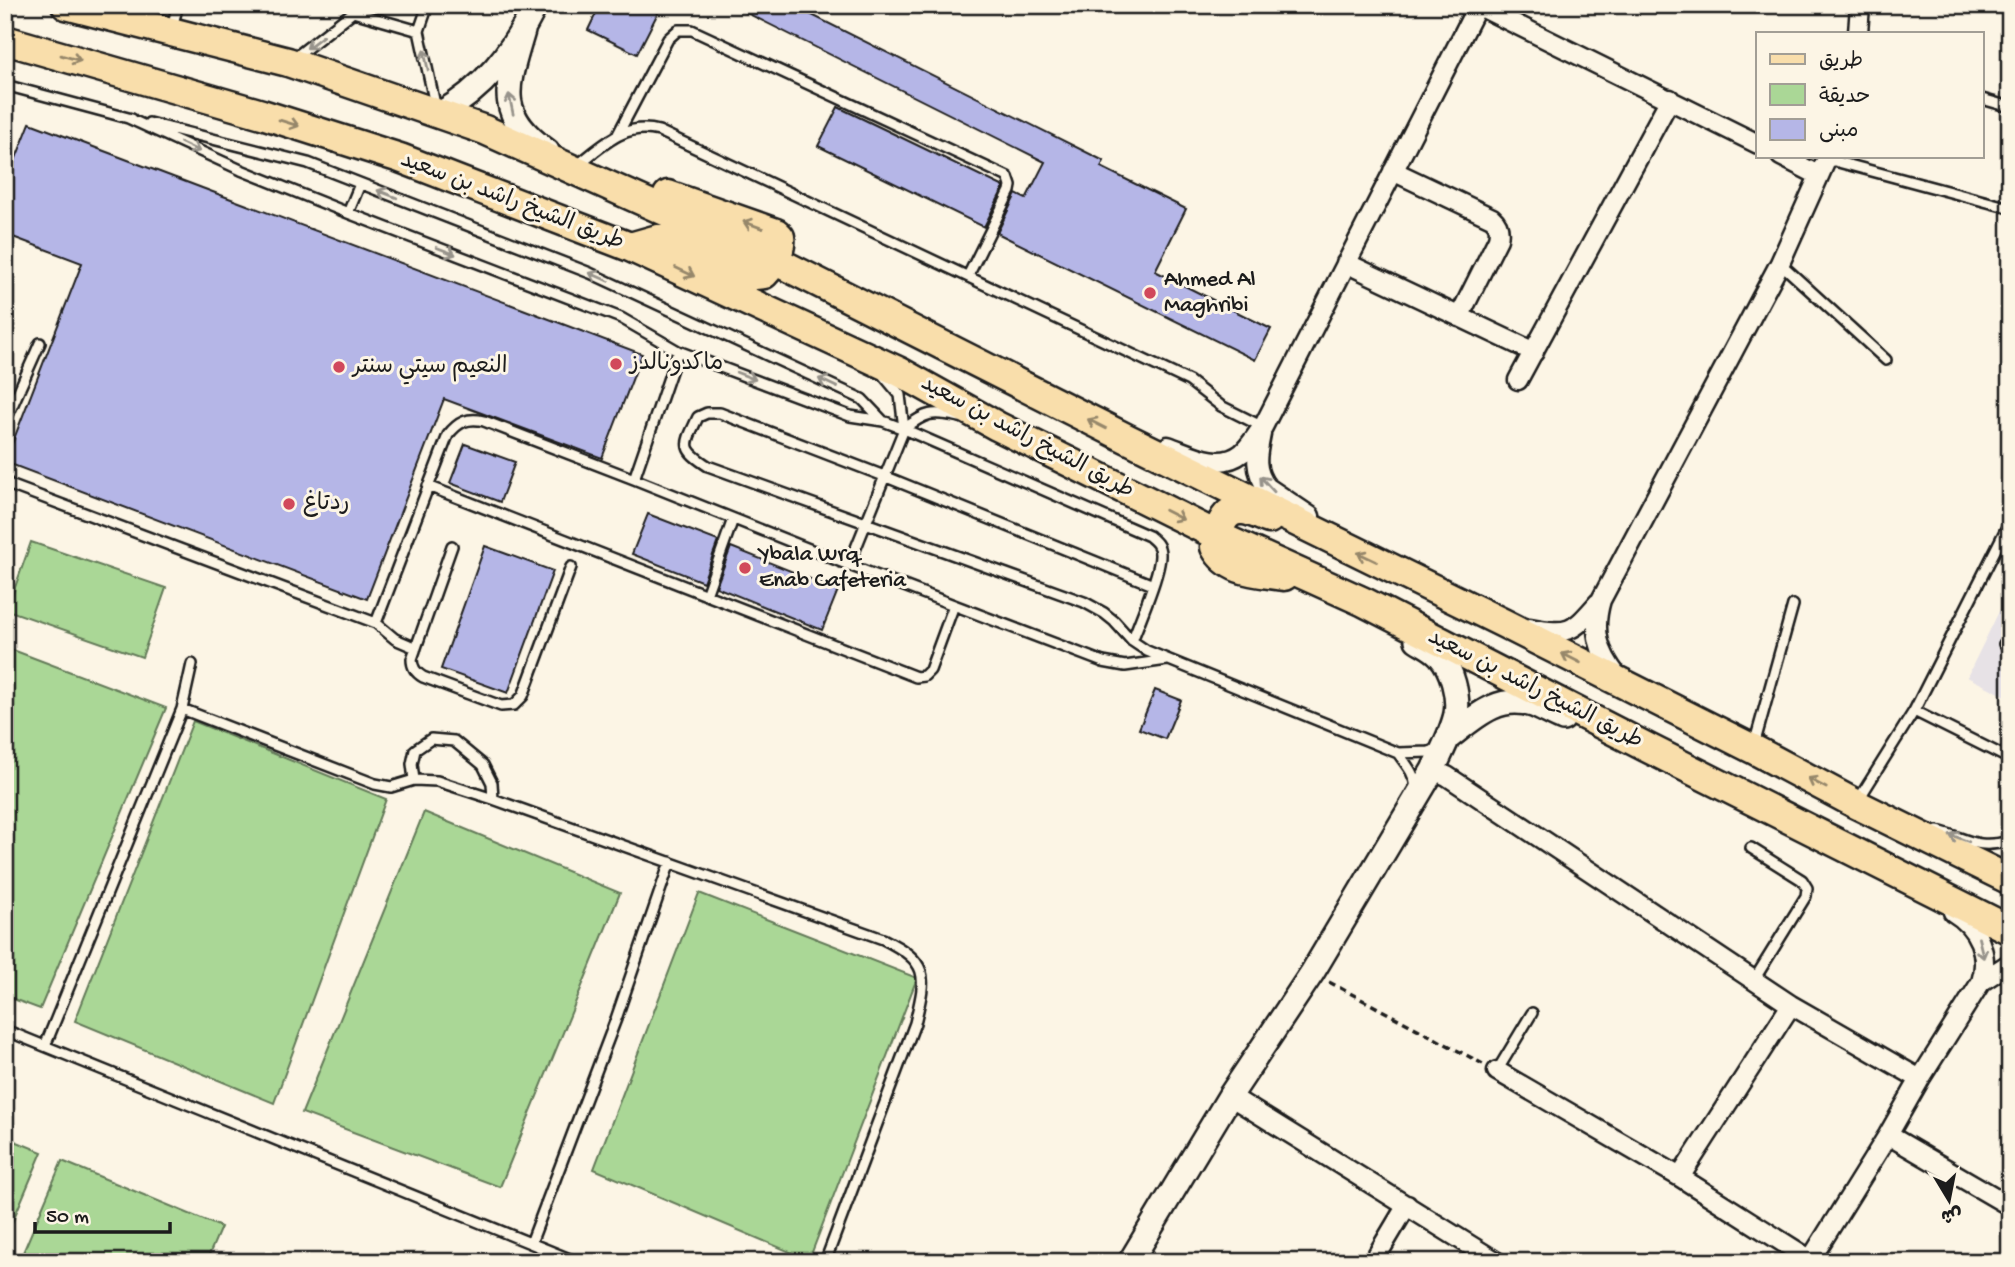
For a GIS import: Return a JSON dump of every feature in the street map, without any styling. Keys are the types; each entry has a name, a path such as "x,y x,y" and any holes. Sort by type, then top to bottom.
{"main road":[{"name":"طريق الشيخ راشد بن سعيد","path":"66,5 175,19 288,62 485,130 774,260 1126,438 1503,623 2010,880"},
{"name":"طريق الشيخ راشد بن سعيد","path":"5,41 273,118 400,158 630,247 900,372 997,426 1218,536 1364,602 2010,930"},
{"path":"630,247 658,239 676,238 760,276 768,271 774,260"},
{"path":"1218,536 1220,524 1230,513 1241,509 1338,542"}],"street":[{"path":"438,115 463,99 490,76 523,31 536,5"},
{"path":"1126,438 1154,442 1210,461 1222,461 1242,453 1263,427 1477,5 1756,143"},
{"path":"1858,32 1860,5"},
{"path":"523,31 508,82 510,105 518,125 536,143 572,170"},
{"path":"1518,380 1670,99"},
{"path":"1785,158 1818,175"},
{"path":"1623,684 1601,652 1596,615 1601,600 1780,263 1827,158"},
{"path":"1393,171 1497,222 1500,231 1498,239 1459,317"},
{"path":"1346,263 1534,352"},
{"path":"1263,427 1256,460 1262,481 1318,522 1338,542"},
{"path":"1503,623 1556,633 1565,632 1581,622 1601,600"},
{"path":"1130,1262 1230,1096 1312,973 1433,770 1446,743 1456,713 1456,702 1455,690 1444,662 1430,648 1382,621 1364,602"},
{"path":"1446,743 1482,711 1504,703 1524,702 1619,743 1646,747"},
{"path":"1433,770 1447,776 1791,1005 1920,1079"},
{"path":"1497,1071 1680,1178 1811,1261 1981,982 1985,970 1980,942 1971,926 1851,850"},
{"path":"1981,982 2010,963"},
{"path":"1680,1178 1791,1005"},
{"path":"1230,1096 1497,1262"},
{"path":"1888,1135 2010,1206"},
{"path":"1373,1262 1407,1205"}],"lane":[{"path":"428,5 419,31 438,115"},
{"path":"288,62 354,9 419,31"},
{"path":"618,135 668,39 678,30 692,30 1008,177 1011,181 1010,191 968,276"},
{"path":"5,85 308,163 590,273 862,399 883,421"},
{"path":"1983,99 2010,107"},
{"path":"128,118 241,170 621,318 678,351 850,416 883,421 904,429 1149,536 1157,543 1160,554 1158,569 1132,641"},
{"path":"572,170 618,135 638,128 659,131 1189,380 1222,407 1263,427"},
{"path":"1832,158 2010,208"},
{"path":"348,213 360,184"},
{"path":"1780,263 1886,360"},
{"path":"786,319 883,376 900,396 904,429"},
{"path":"5,422 40,343"},
{"path":"634,479 678,351"},
{"path":"1153,585 720,413 706,413 698,417 687,440 687,448 692,456 708,466 1084,602 1114,621 1132,641 1147,651 1398,753 1429,752 1446,743"},
{"path":"849,565 904,429 919,417 931,413 997,426"},
{"path":"376,623 448,435 463,421 474,419 1103,662 1125,666 1169,660"},
{"path":"5,480 10,485 376,623 395,639 416,648"},
{"path":"428,486 916,677 924,676 930,670 954,605"},
{"path":"706,595 733,519"},
{"path":"1856,804 1914,711 2010,521"},
{"path":"452,546 412,663 418,675 501,706 514,705 523,696 571,567"},
{"path":"1753,749 1793,605"},
{"path":"45,1046 182,709 191,664"},
{"path":"182,709 375,784 391,787 414,780 438,781 493,799 884,939 905,950 919,965 924,984 915,1023 825,1262"},
{"path":"1914,711 2010,759"},
{"path":"414,780 412,765 415,750 430,739 454,741 482,765 492,783 493,799"},
{"path":"1398,753 1415,780 1416,797"},
{"path":"1909,830 1933,830 1982,845 2010,841"},
{"path":"1751,848 1802,880 1807,888 1806,896 1754,980"},
{"path":"531,1243 603,1054 670,862"},
{"path":"1497,1071 1532,1013"},
{"path":"5,1030 577,1262"}],"path":[{"path":"1312,973 1497,1071"}],"shaded area":[{"path":"2010,589 2010,698 1967,677"}],"green space":[{"path":"31,542 166,588 142,657 7,610"},
{"path":"5,647 166,708 40,1009 5,996"},
{"path":"193,721 386,799 274,1103 75,1021"},
{"path":"424,812 620,893 500,1187 302,1113"},
{"path":"699,893 917,978 809,1260 594,1169"},
{"path":"5,1137 42,1152 5,1239"},
{"path":"62,1161 221,1227 206,1262 19,1262"}],"building":[{"path":"600,5 662,5 637,54 588,30"},
{"path":"731,5 792,5 1104,161 1101,167 1186,209 1155,271 1271,329 1255,360 997,233 1016,194 1026,199 1045,162"},
{"path":"838,107 1004,187 984,227 818,146"},
{"name":"النعيم سيتي سنتر","path":"30,123 642,354 602,458 444,399 367,599 5,462 82,263 5,234 5,186"},
{"path":"465,444 515,462 500,502 450,483"},
{"path":"648,514 718,541 703,582 632,554"},
{"path":"485,546 553,571 508,693 441,669"},
{"path":"731,547 838,590 822,630 716,587"},
{"path":"1155,690 1181,700 1165,739 1139,729"}],"place":[{"name":"Ahmed Al Maghribi","path":"1150,293"},
{"name":"ماكدونالدز","path":"616,364"},
{"name":"النعيم سيتي سنتر","path":"339,367"},
{"name":"ردتاغ","path":"289,504"},
{"name":"Ybala Wrq Enab Cafeteria","path":"745,568"}]}
